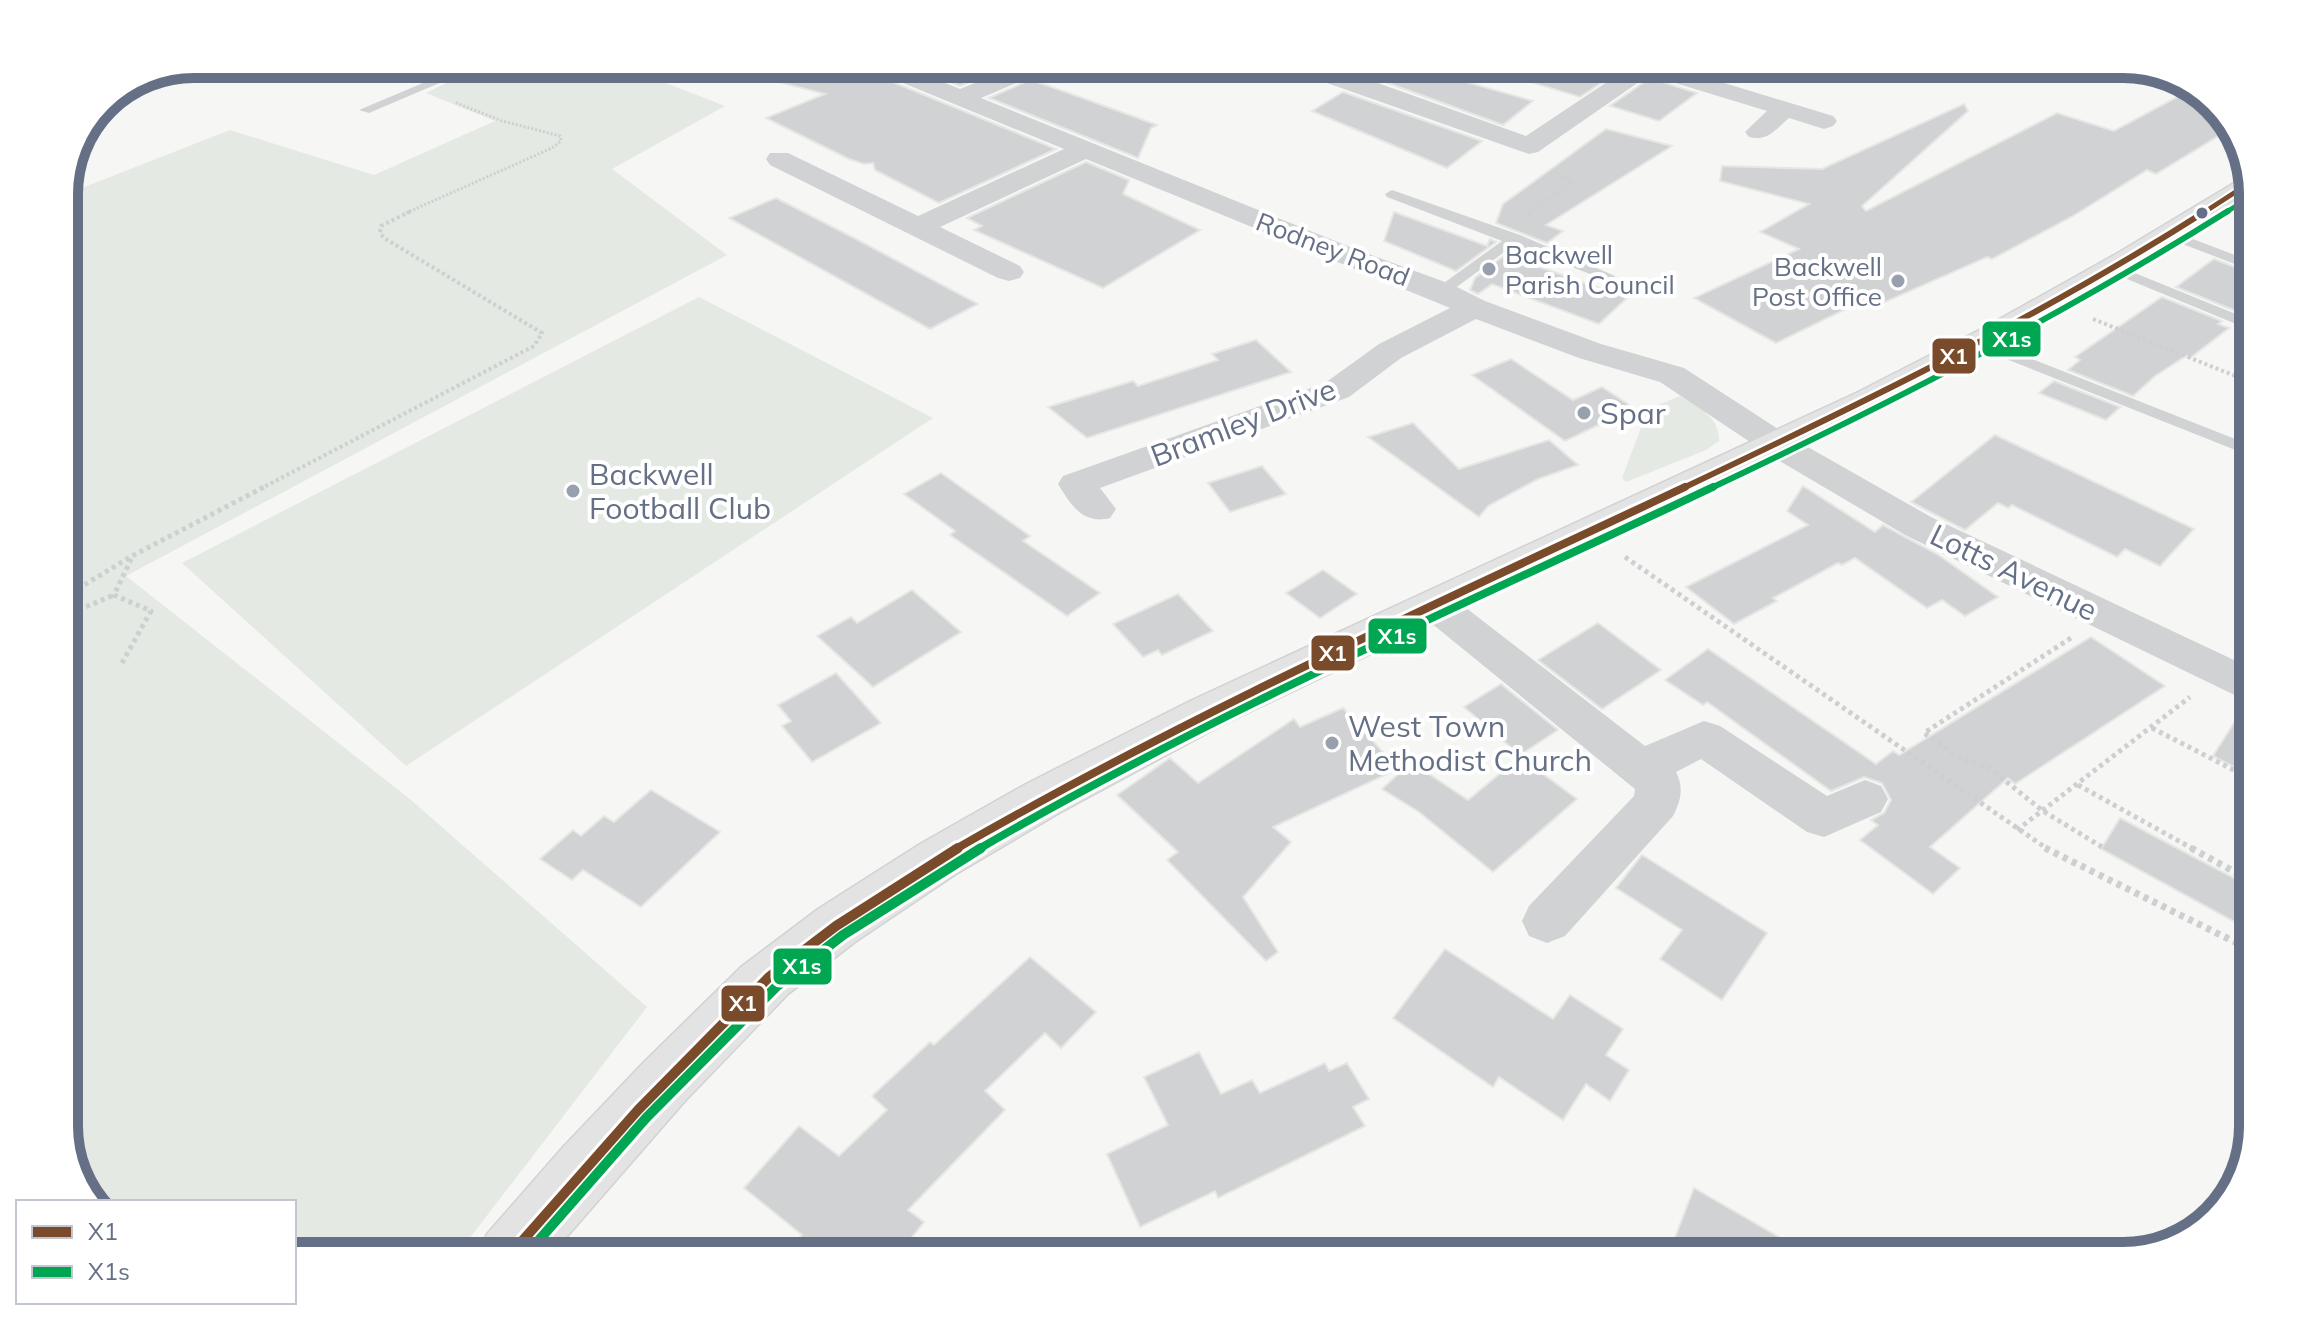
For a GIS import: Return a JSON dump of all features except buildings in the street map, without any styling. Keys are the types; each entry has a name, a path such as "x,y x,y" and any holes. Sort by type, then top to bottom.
{"main road":[{"path":"521,1242 649,1093 771,975 902,880 1043,796 1329,652 1780,446 1981,344 2172,235 2239,190"}],"street":[{"name":"Rodney Road","path":"913,78 1345,255 1442,291 1474,308 1590,351 1672,375 1780,446"},
{"path":"962,97 1007,78"},
{"path":"1335,78 1529,146 1630,78"},
{"path":"1686,78 1824,121"},
{"path":"1758,132 1785,109"},
{"path":"918,227 1086,149"},
{"path":"779,159 1009,272"},
{"name":"Bramley Drive","path":"1097,509 1076,484 1337,390 1390,351 1474,308"},
{"name":"Lotts Avenue","path":"1780,446 1918,526 2236,680"},
{"path":"1434,604 1658,782 1657,803 1547,921"},
{"path":"1642,768 1704,738 1824,818 1865,799"}],"lane":[{"path":"365,110 444,78"},
{"path":"1392,194 1515,238 1608,276"},
{"path":"2172,235 2239,261"},
{"path":"1442,291 1515,238"},
{"path":"2115,269 2239,321"},
{"path":"1981,344 2239,446"}],"path":[{"path":"78,589 132,556 534,346 542,333 380,233 381,226 394,218 561,141 560,136 502,121 449,100"},
{"path":"1500,233 1572,182 1537,162 1529,146"},
{"path":"2055,303 2239,377"},
{"path":"1591,534 2017,830 2049,850 2239,944"},
{"path":"78,610 114,595 132,556"},
{"path":"114,595 151,611 122,663"},
{"path":"2102,847 2043,811 1988,767 1959,758 1924,733 2104,616"},
{"path":"2017,830 2152,728 2236,680"},
{"path":"2152,728 2239,773"},
{"path":"2078,785 2239,874"}],"shaded area":[{"path":"457,78 653,78 725,106 612,169 727,255 126,576 411,800 647,1007 467,1242 296,1242 296,1200 105,1200 94,1184 82,1156 78,1133 78,190 230,130 374,175 495,121 426,93"},
{"name":"Backwell Football Club","path":"699,297 933,418 406,766 182,563"},
{"path":"1680,396 1712,419 1719,441 1706,450 1626,482 1622,478 1648,409"}],"transit line":[{"name":"X1","path":"521,1242 638,1110 769,977 836,926 938,859 1044,798 1206,713 1869,400 1999,333 2127,261 2239,190"},
{"name":"X1s","path":"537,1242 646,1118 777,986 843,935 944,869 1049,808 1211,724 1874,411 2005,343 2132,271 2239,204"}],"place":[{"name":"Backwell Parish Council","path":"1489,269"},
{"name":"Backwell Post Office","path":"1898,281"},
{"name":"Spar","path":"1584,413"},
{"name":"Backwell Football Club","path":"573,491"},
{"name":"West Town Methodist Church","path":"1332,743"}]}
